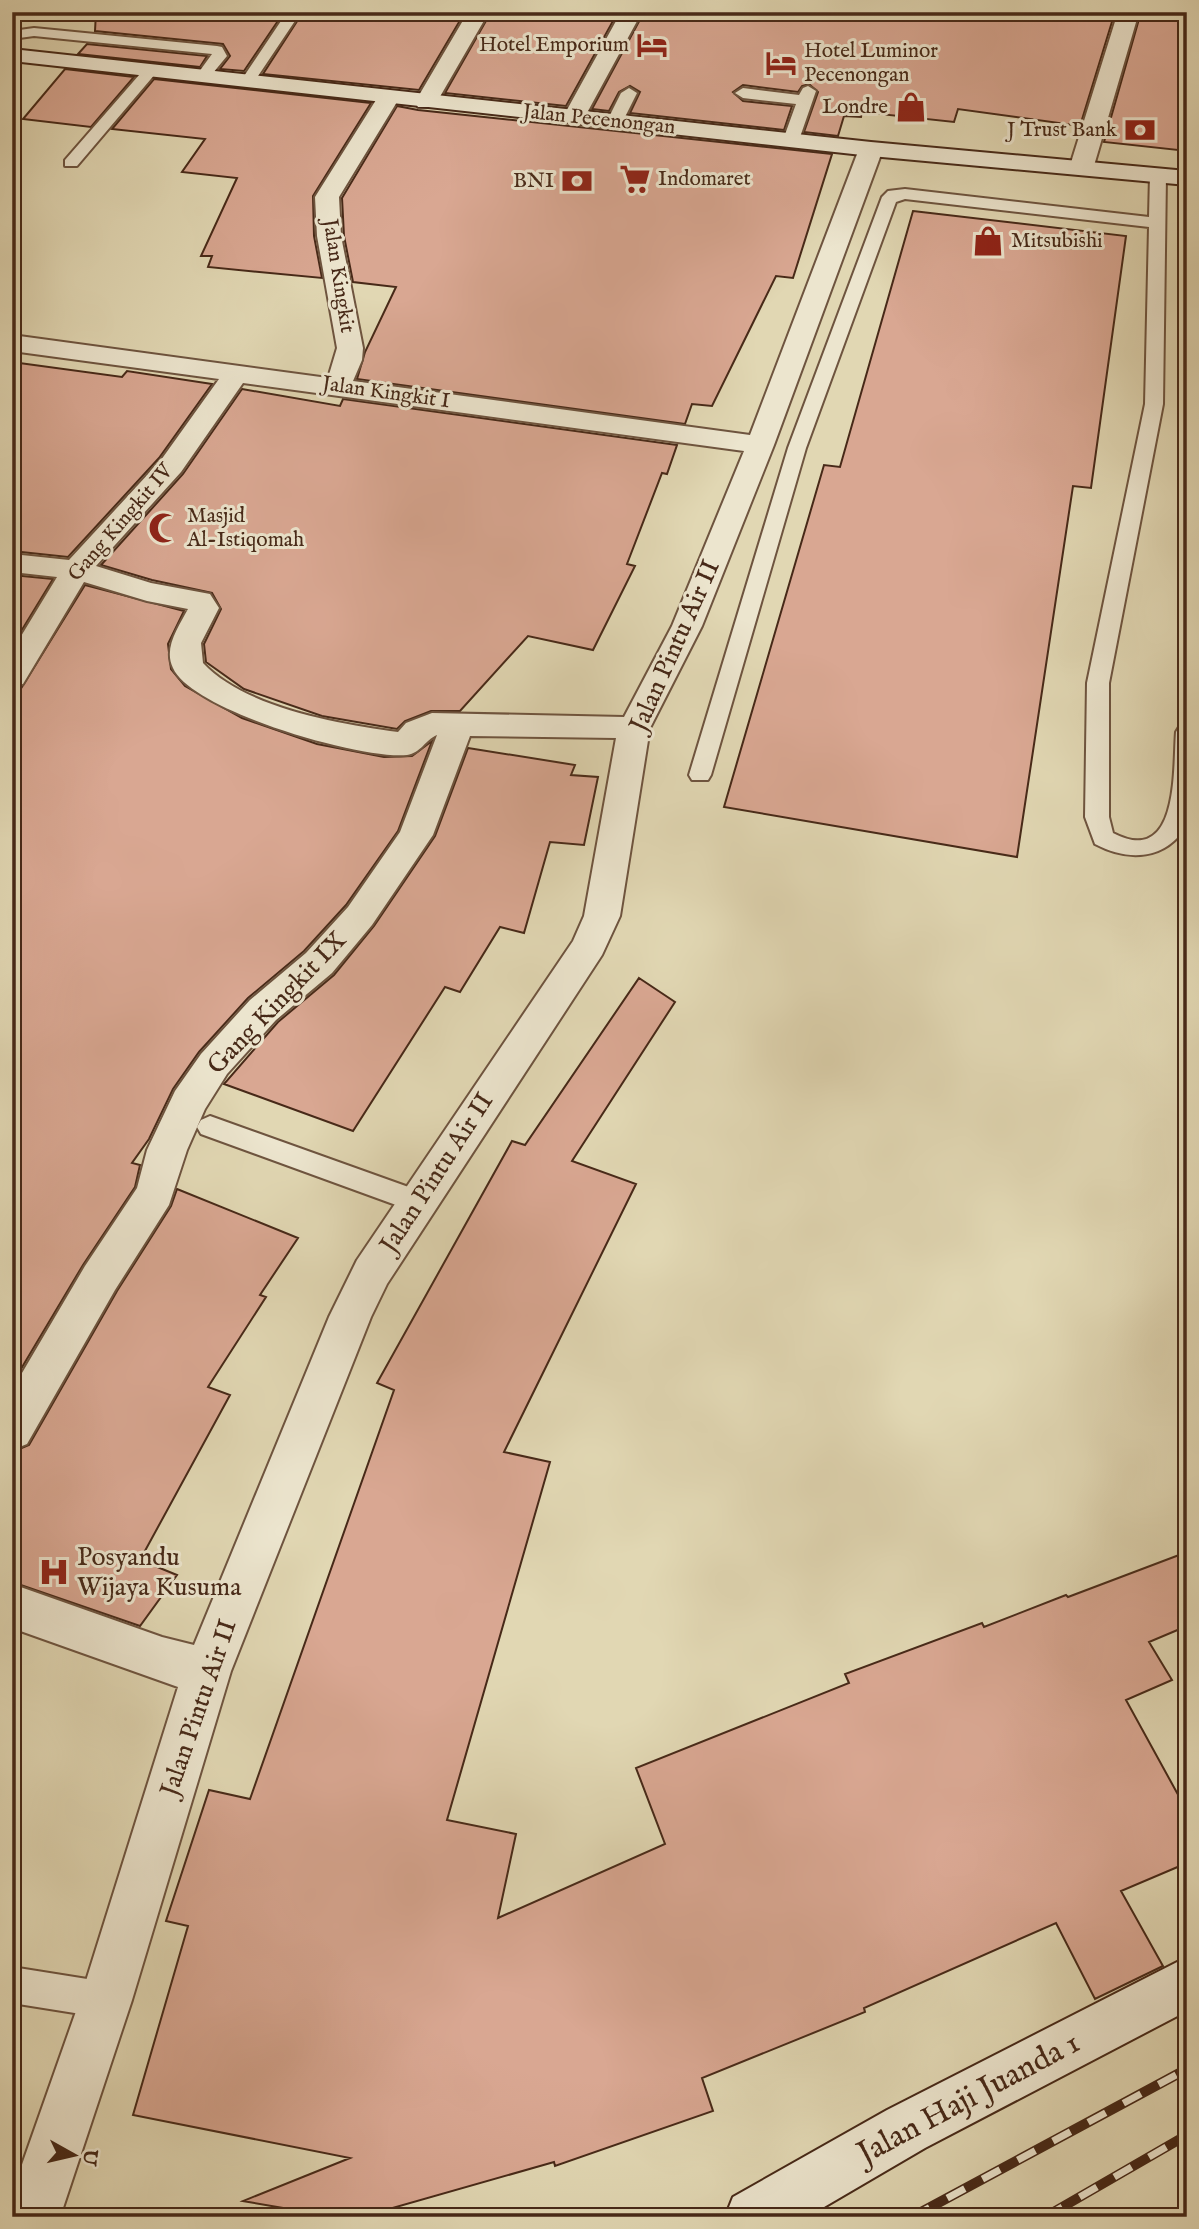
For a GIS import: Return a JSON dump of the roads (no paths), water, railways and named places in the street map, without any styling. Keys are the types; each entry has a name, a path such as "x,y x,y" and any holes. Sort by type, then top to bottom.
{"street":[{"path":"426,102 479,12"},
{"path":"574,117 632,12"},
{"path":"1081,169 1129,12"},
{"name":"Jalan Pecenongan","path":"12,55 203,76 254,73 426,102 871,149 1187,178"},
{"name":"Jalan Kingkit","path":"338,386 349,360 350,348 329,236 327,197 389,97"},
{"name":"Jalan Pintu Air II","path":"32,2217 106,2000 207,1671 350,1317 372,1272 589,946 602,916 634,728 687,626 760,445 871,149"},
{"name":"Jalan Kingkit I","path":"12,343 760,445"},
{"name":"Gang Kingkit IV","path":"12,677 76,570 171,466 236,374"},
{"path":"12,563 76,570 147,592 199,601 204,608 186,643 187,666 202,682 266,715 353,737 406,744 424,726 458,723 634,728"},
{"name":"Gang Kingkit IX","path":"12,1430 100,1278 155,1193 166,1150 189,1102 214,1065 263,1010 319,963 360,916 416,835 458,723"},
{"path":"12,1606 162,1660 207,1671"},
{"name":"Jalan Haji Juanda 1","path":"753,2217 906,2129 1187,1983"}],"lane":[{"path":"218,59 254,73 294,12"},
{"path":"12,35 34,32 213,49 220,52 218,59 203,76"},
{"path":"71,163 151,70"},
{"path":"615,121 629,93"},
{"path":"743,93 806,95 791,140"},
{"path":"1158,175 1154,404 1098,683 1097,817 1103,838 1124,848 1151,848 1160,843 1179,817 1187,732"},
{"path":"700,775 797,448 888,200 894,194 905,194 1159,223"},
{"path":"210,1127 418,1202"},
{"path":"12,1986 106,2000"}],"railway":[{"path":"912,2217 1187,2069"},
{"path":"1045,2217 1187,2135"}],"place":[{"name":"Hotel Emporium","path":"652,45"},
{"name":"Hotel Luminor Pecenongan","path":"781,63"},
{"name":"Londre","path":"911,107"},
{"name":"J Trust Bank","path":"1140,130"},
{"name":"Indomaret","path":"635,179"},
{"name":"BNI","path":"577,181"},
{"name":"Mitsubishi","path":"988,241"},
{"name":"Masjid Al-Istiqomah","path":"164,528"},
{"name":"Posyandu Wijaya Kusuma","path":"54,1572"}]}
